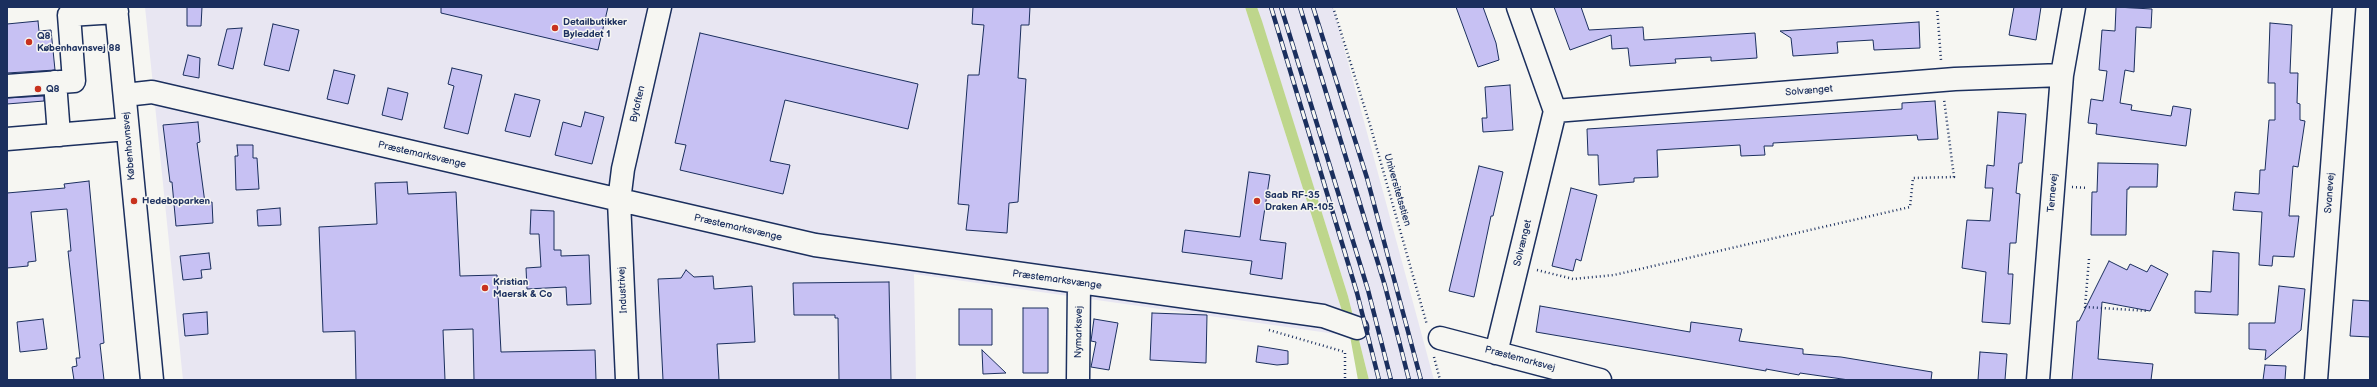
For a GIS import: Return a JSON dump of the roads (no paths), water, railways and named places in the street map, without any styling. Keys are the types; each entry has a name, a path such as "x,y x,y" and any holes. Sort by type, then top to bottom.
{"street":[{"name":"Bytoften","path":"619,201 623,170 660,7"},
{"path":"1518,7 1555,111"},
{"name":"Ternevej","path":"2038,380 2062,75 2074,7"},
{"name":"Svanevej","path":"2316,380 2344,7"},
{"path":"7,86 74,81 69,15 117,9"},
{"name":"Københavnsvej","path":"117,9 127,129 152,380"},
{"name":"Solvænget","path":"1496,353 1555,111 1942,80 2062,75"},
{"path":"55,82 59,135"},
{"name":"Præstemarksvænge","path":"125,95 152,92 815,245 1080,284 1323,316 1357,328"},
{"path":"7,138 127,129"},
{"name":"Industrivej","path":"619,201 627,380"},
{"name":"Nymarksvej","path":"1078,380 1080,284"},
{"name":"Præstemarksvej","path":"1433,340 1496,353 1600,380"}],"railway":[{"path":"1271,7 1357,293 1379,380"},
{"path":"1281,7 1368,290 1391,380"},
{"path":"1300,7 1385,286 1409,380"},
{"path":"1313,7 1367,178 1421,380"}],"place":[{"name":"Detailbutikker Byleddet 1","path":"555,28"},
{"name":"Q8 Københavnsvej 88","path":"29,42"},
{"name":"Q8","path":"38,89"},
{"name":"Hedeboparken","path":"134,201"},
{"name":"Saab RF-35 Draken AR-105","path":"1257,201"},
{"name":"Kristian Maersk & Co","path":"485,288"}]}
